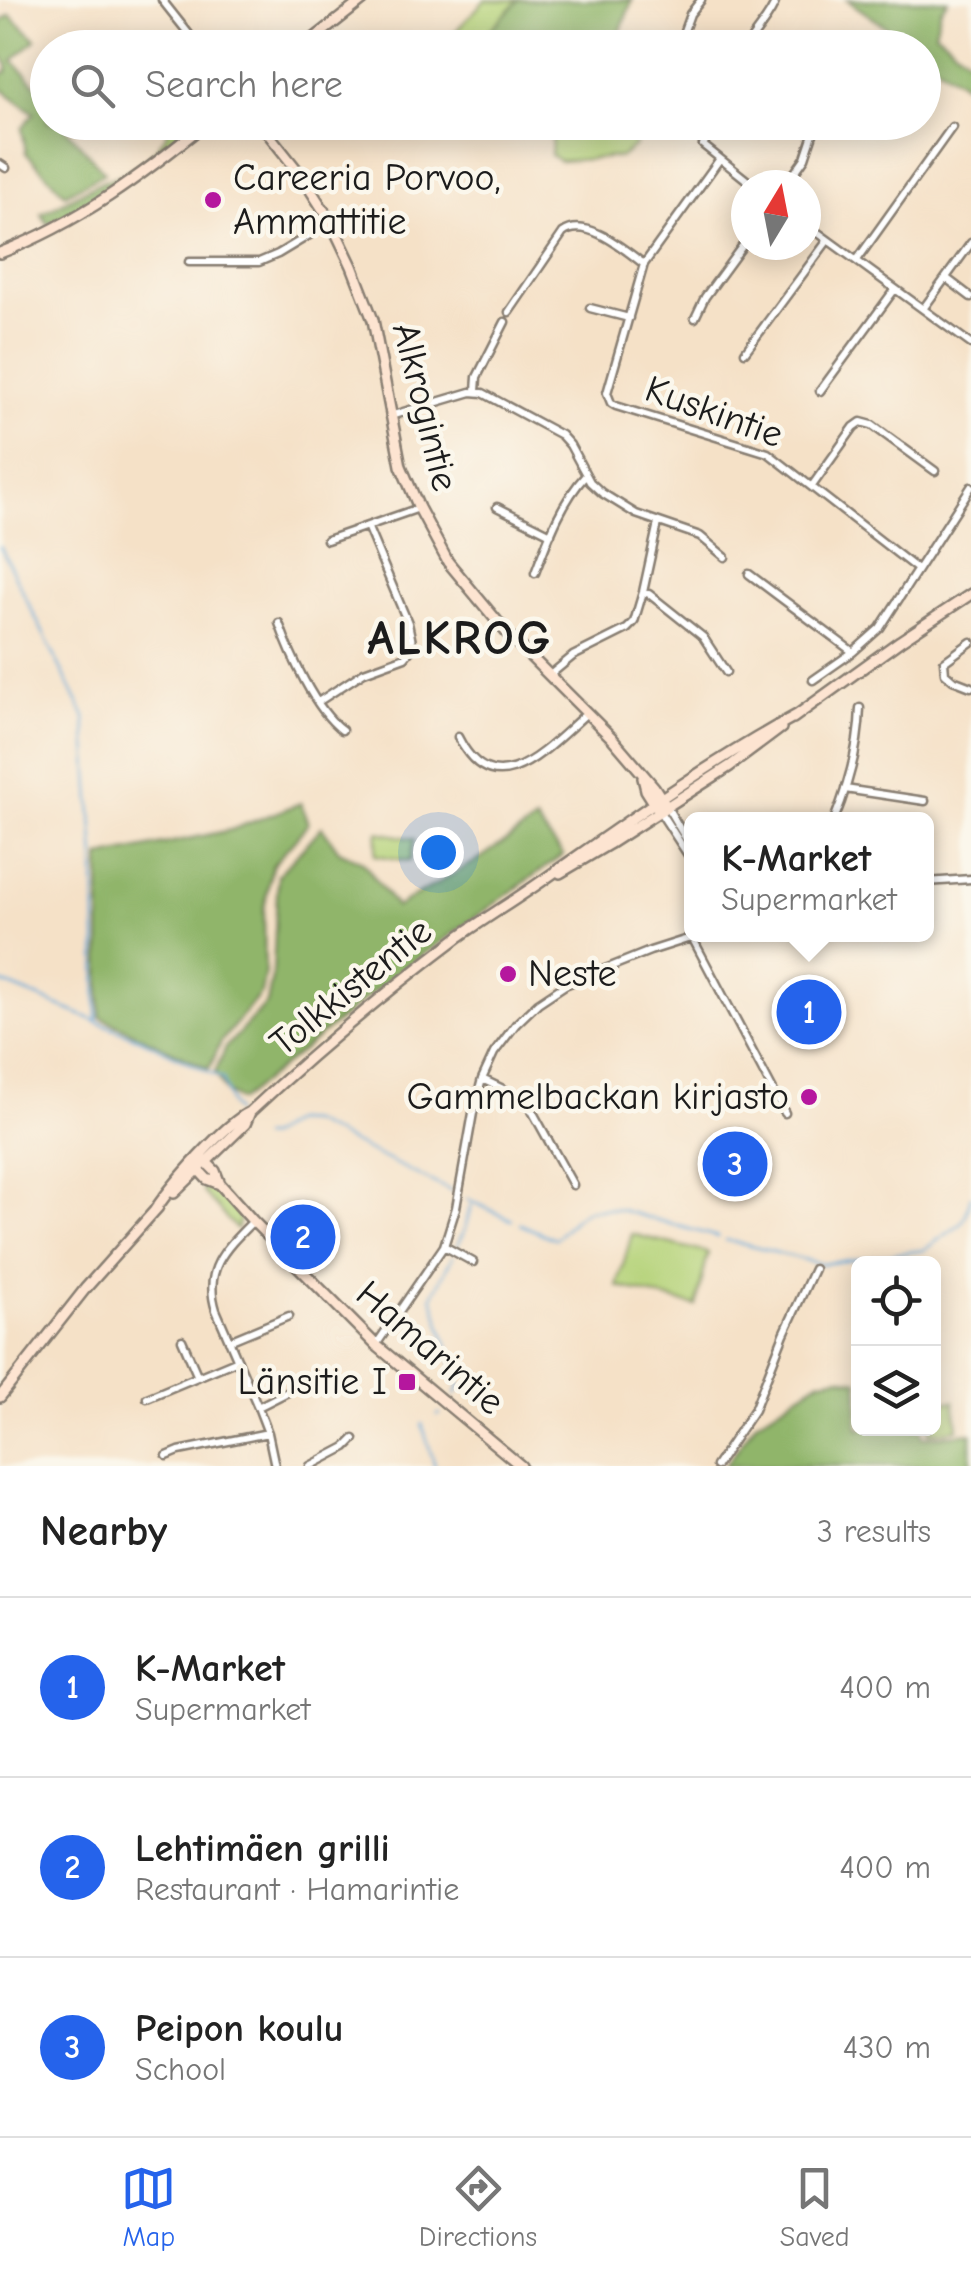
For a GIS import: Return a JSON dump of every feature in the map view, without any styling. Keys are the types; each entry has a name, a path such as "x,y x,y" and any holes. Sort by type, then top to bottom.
{"street":[{"path":"162,0 186,30"},
{"path":"325,30 363,0"},
{"path":"684,30 701,0"},
{"path":"756,30 776,0"},
{"path":"856,260 952,128"},
{"path":"0,253 93,207 185,140"},
{"name":"Alkrogintie","path":"273,140 331,222 352,266 373,320 401,466 418,508 448,562 473,595 633,762 660,805"},
{"path":"705,140 702,145 706,150 732,170"},
{"path":"797,170 810,140"},
{"name":"Kuskintie","path":"718,160 644,264 607,393 611,403 768,453 917,569"},
{"path":"189,262 260,262 331,222"},
{"path":"509,312 563,232 571,227 612,241 644,264"},
{"path":"821,235 971,344"},
{"path":"745,352 828,240"},
{"path":"924,309 971,243"},
{"path":"695,318 732,260"},
{"path":"946,278 971,297"},
{"path":"820,391 895,288"},
{"path":"590,308 629,318"},
{"path":"476,392 477,377 505,322"},
{"path":"390,416 483,393 554,430 570,445 586,475 602,494 627,510 700,536 725,557"},
{"path":"812,486 861,422 872,425 936,472"},
{"path":"535,573 550,534 575,487 586,475"},
{"path":"812,680 880,628 971,488"},
{"path":"497,507 550,534"},
{"path":"327,540 418,508"},
{"path":"550,675 573,656 631,626 637,616 658,522"},
{"path":"318,702 364,672 405,657 412,647 408,624 367,526"},
{"path":"749,574 853,652"},
{"path":"643,592 703,638 726,672"},
{"name":"Tolkkistentie","path":"0,1397 155,1210 199,1163 244,1124 250,1112 338,1032 463,934 603,837 730,766 971,594"},
{"path":"280,623 318,702 342,730"},
{"path":"971,642 944,662 946,674 971,687"},
{"path":"837,812 860,724 860,708"},
{"path":"458,736 477,764 497,770 519,768 534,760 587,712"},
{"path":"845,789 925,802"},
{"path":"660,805 684,838"},
{"path":"660,805 684,848"},
{"path":"934,881 971,878"},
{"path":"376,1345 444,1246 456,1208 482,1079 494,1053 516,1024 555,991 650,951 684,942"},
{"path":"695,942 784,1113"},
{"path":"482,1079 526,1100 574,1185"},
{"name":"Hamarintie","path":"199,1163 212,1182 220,1184 376,1345 520,1466"},
{"path":"253,1222 220,1257 212,1298 268,1433 275,1466"},
{"path":"444,1246 474,1262"},
{"path":"716,1466 754,1410 814,1269"},
{"path":"230,1340 289,1316"},
{"path":"182,1340 198,1377"},
{"path":"147,1398 238,1360"},
{"path":"258,1407 324,1374"},
{"path":"166,1456 268,1433"},
{"path":"310,1466 354,1439"}],"green space":[{"path":"485,0 519,0 490,30 457,30"},
{"path":"519,0 632,0 621,30 490,30"},
{"path":"847,0 948,0 941,9 936,30 890,30"},
{"path":"10,15 30,33 30,44 13,60 30,78 30,110 0,88 0,74 7,72 8,65 0,54 0,22"},
{"path":"941,37 971,61 971,89 941,69"},
{"path":"30,118 30,140 76,140 105,173 65,194 26,153 22,128"},
{"path":"163,140 170,140 124,179 121,175 138,166"},
{"path":"552,140 634,140 635,146 621,157 560,161 551,155"},
{"path":"121,175 124,179 74,212 48,224 41,214 97,184"},
{"path":"301,803 308,824 272,866 264,909 265,973 261,993 221,1042 209,1069 100,1017 100,857 231,830"},
{"path":"536,821 563,855 397,973 240,1101 226,1092 215,1072 226,1047 267,1003 273,971 278,875 322,827 339,851 363,862 396,907"},
{"path":"378,832 414,839 410,861 375,855"},
{"path":"204,1183 233,1207 240,1218 237,1230 203,1192"},
{"path":"632,1234 708,1253 696,1306 617,1286"},
{"path":"851,1379 851,1436 971,1433 971,1466 725,1466 756,1422 821,1380"},
{"path":"954,1401 958,1429 941,1431 941,1403"}],"waterway":[{"path":"0,546 85,717 95,859 97,1022"},
{"path":"0,982 145,1041 223,1079 235,1112"},
{"path":"261,1137 268,1137 293,1121 310,1122 451,1191"},
{"path":"726,1240 822,1264 924,1250 961,1224 971,1196"},
{"path":"467,1199 512,1220"},
{"path":"457,1246 472,1201"},
{"path":"520,1224 555,1239 582,1213 607,1209 718,1237"},
{"path":"453,1256 432,1296 460,1386 455,1395"},
{"path":"422,1424 435,1466"}],"place":[{"name":"Careeria Porvoo, Ammattitie","path":"213,200"},
{"name":"Neste","path":"508,974"},
{"name":"K-Market","path":"809,1012"},
{"name":"Gammelbackan kirjasto","path":"809,1097"},
{"name":"Peipon koulu","path":"735,1164"},
{"name":"Lehtimäen grilli","path":"303,1237"},
{"name":"Länsitie I","path":"407,1382"}],"district":[{"name":"ALKROG","path":"460,638"}]}
